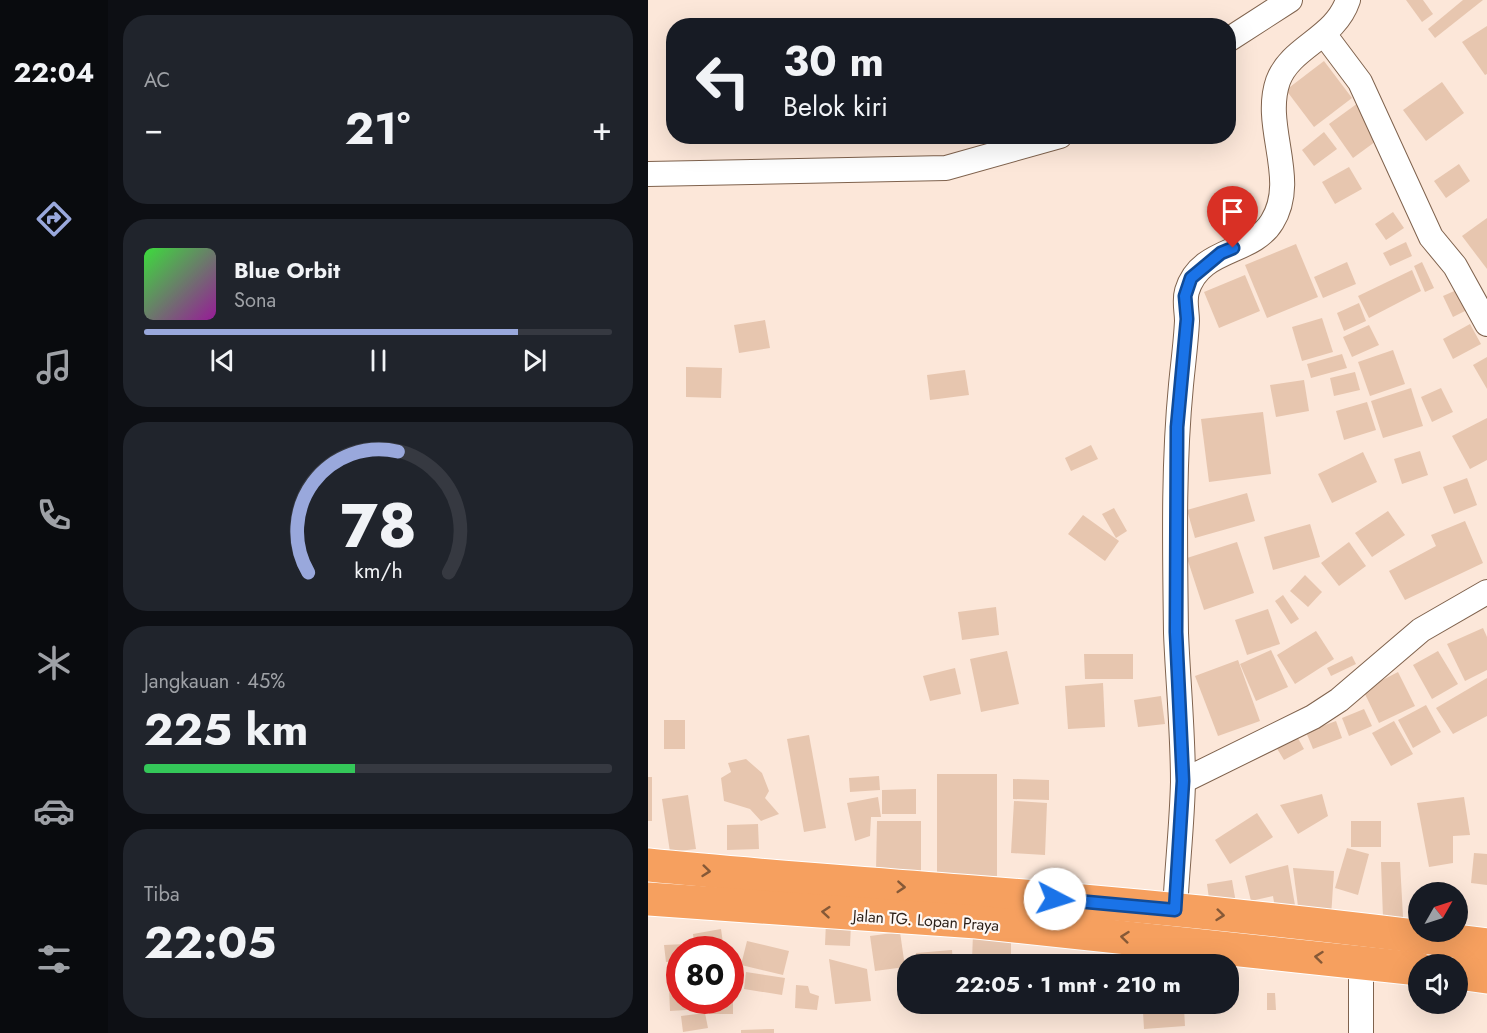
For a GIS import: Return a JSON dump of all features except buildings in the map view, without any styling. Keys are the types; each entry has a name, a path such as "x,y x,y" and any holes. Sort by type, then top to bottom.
{"highway":[{"path":"648,866 764,892 984,893 1335,926 1487,945"},
{"name":"Jalan TG. Lopan Praya","path":"648,899 764,892 988,924 1408,968"},
{"path":"1468,974 1487,977"}],"street":[{"path":"1236,35 1290,0"},
{"path":"1175,910 1183,781 1176,632 1177,450 1187,319 1185,296 1191,278 1206,264 1221,253 1264,232 1272,223 1282,188 1274,114 1278,82 1292,60 1324,34 1342,13 1348,0"},
{"path":"1324,34 1360,82 1431,237 1455,266 1487,324"},
{"path":"648,174 946,168 1032,144"},
{"path":"1183,781 1313,717 1339,700 1420,630 1487,592"},
{"path":"1361,962 1361,1033"}],"route":[{"path":"1055,899 1175,910 1183,781 1176,632 1177,427 1187,319 1185,296 1191,278 1221,253 1233,248"}]}
